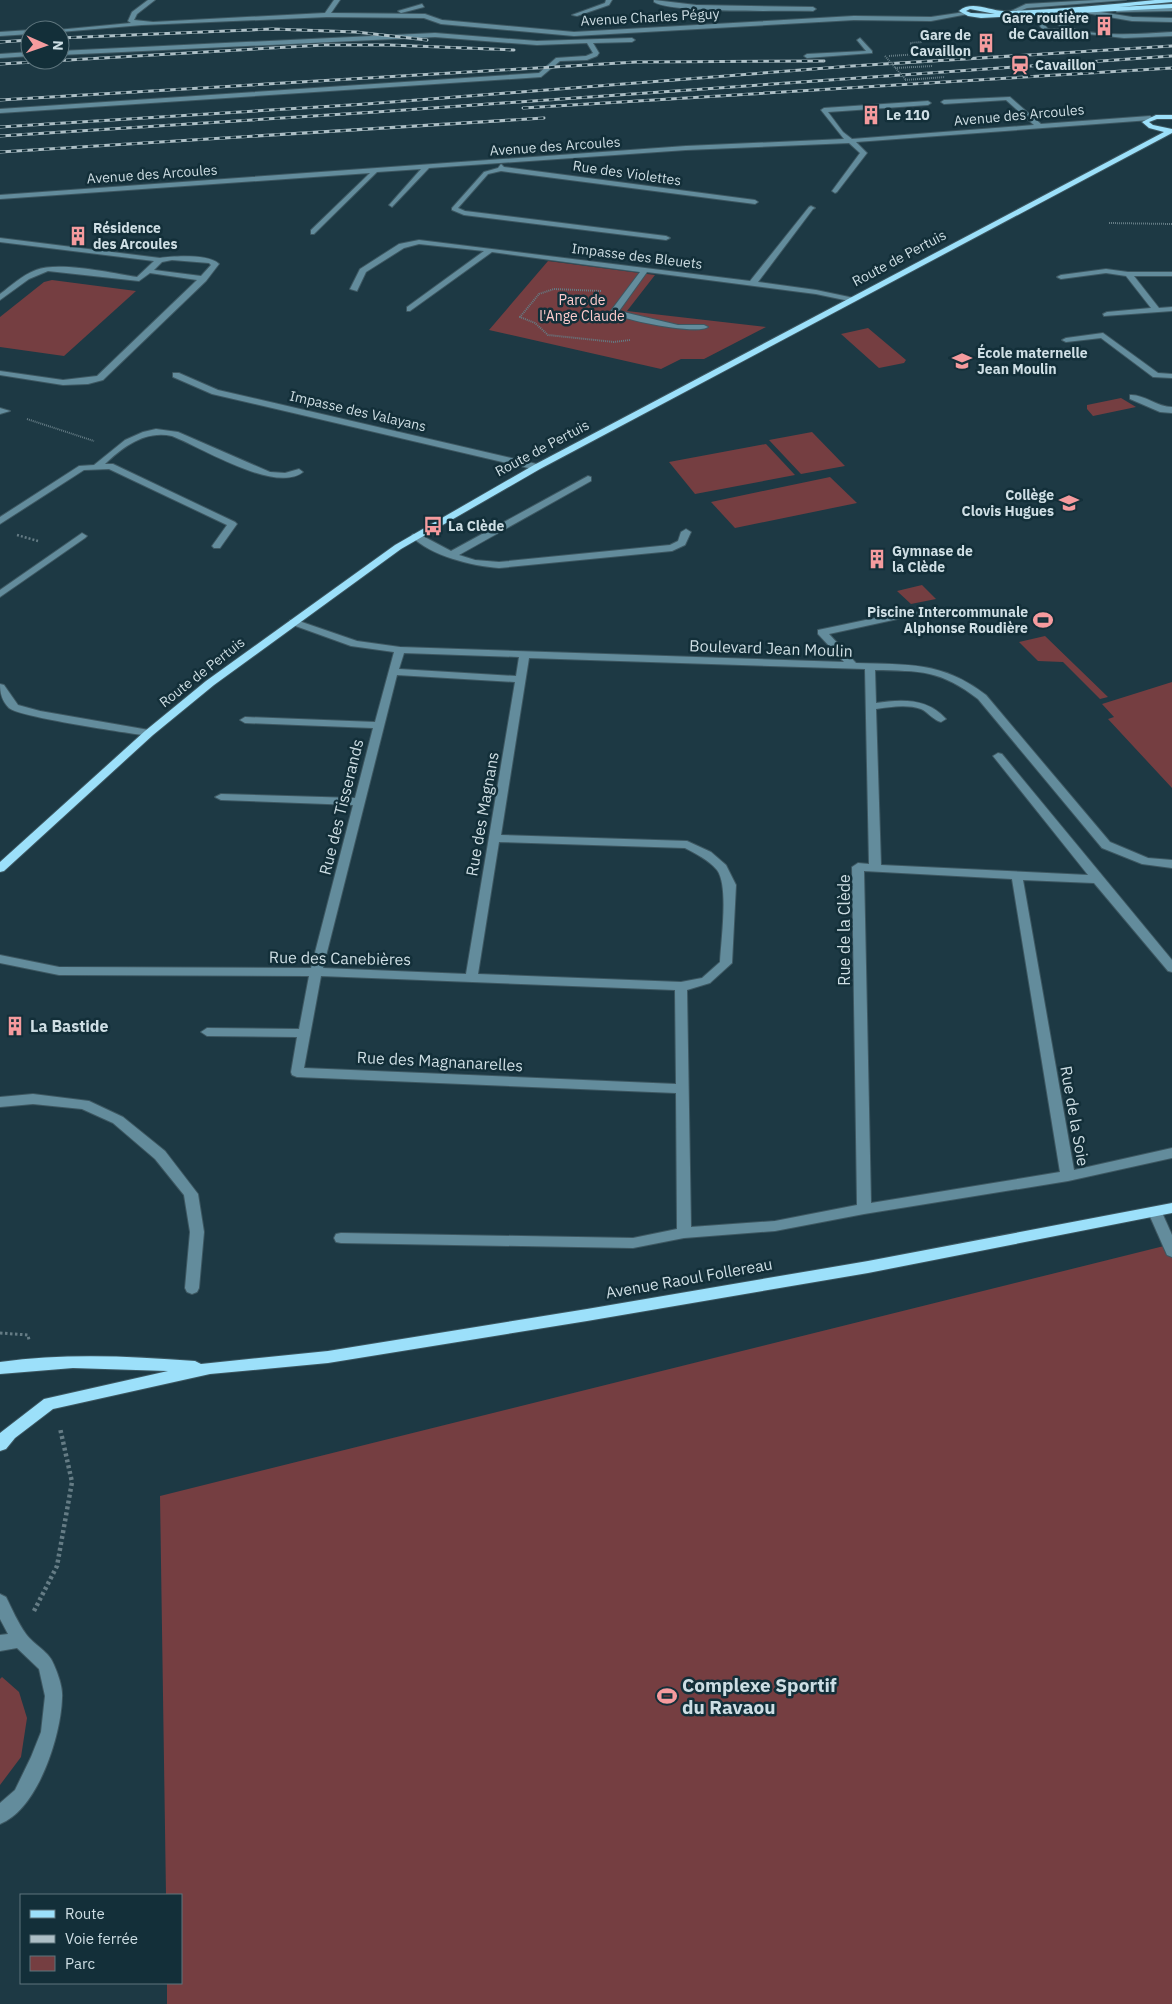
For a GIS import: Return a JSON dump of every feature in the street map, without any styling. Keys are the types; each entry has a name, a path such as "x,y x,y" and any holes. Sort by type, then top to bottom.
{"main road":[{"path":"1172,0 1156,3 1134,8 1113,10 1049,13 990,12 984,8 970,7 962,11 965,14 981,16 990,12 1156,3 1172,6"},
{"path":"963,1 970,7"},
{"path":"1154,138 1150,127 1145,122 1150,118 1171,116"},
{"path":"1150,127 1172,131"},
{"name":"Route de Pertuis","path":"0,868 149,733 210,683 367,568 416,536 537,467 1154,138 1172,131"},
{"name":"Avenue Raoul Follereau","path":"0,1444 10,1433 49,1404 210,1368 328,1356 577,1316 868,1267 1172,1208"},
{"name":"Avenue Raoul Follereau","path":"0,1368 32,1363 101,1360 210,1368"}],"street":[{"path":"143,24 131,21 131,17 152,0"},
{"path":"327,14 337,0"},
{"path":"425,16 422,6 426,0"},
{"path":"575,15 606,4 609,0"},
{"path":"806,0 822,20"},
{"path":"1012,12 1026,6 1123,0"},
{"path":"656,1 661,4 696,7 813,8"},
{"name":"Avenue Charles Péguy","path":"366,15 390,13 422,6"},
{"path":"1113,10 1172,6"},
{"path":"1082,11 1138,20 1172,20"},
{"path":"1049,13 1056,20"},
{"name":"Avenue Charles Péguy","path":"70,29 327,14 425,16 441,22 574,34 822,20 931,19 965,14"},
{"path":"1070,30 1062,22 1056,20 1046,21 1041,24 1046,31 1051,32 1070,30 1124,36 1172,34"},
{"path":"0,34 20,33"},
{"path":"70,53 435,35 537,44 632,40"},
{"path":"807,56 870,52 860,40"},
{"path":"0,112 541,75 558,59 587,58 595,55 596,53 589,41"},
{"path":"0,56 20,55"},
{"path":"944,102 1008,98 1040,127"},
{"path":"835,191 864,153 849,141 824,110 928,103"},
{"name":"Avenue des Arcoules","path":"0,197 426,168 501,166 686,148 849,141 1150,118"},
{"name":"Avenue des Arcoules","path":"1113,121 1150,127"},
{"path":"501,166 486,173 454,209 464,213 666,238"},
{"name":"Rue des Violettes","path":"501,166 755,202"},
{"path":"392,205 426,168"},
{"path":"314,232 374,172"},
{"path":"0,190 22,187 37,189 41,194"},
{"path":"752,283 811,208"},
{"path":"0,240 160,260 172,258 211,261 214,264 214,267 203,279 100,378 71,384 0,373"},
{"name":"Impasse des Bleuets","path":"354,289 363,271 402,246 419,242 752,283 816,292 851,300"},
{"path":"410,308 491,250"},
{"path":"0,298 36,271 47,268 139,279 160,260"},
{"path":"646,269 614,312 678,327 704,328"},
{"path":"148,271 203,279"},
{"path":"1060,277 1106,271 1128,274 1172,274"},
{"path":"1128,274 1156,309"},
{"path":"1107,314 1172,309"},
{"path":"1066,340 1103,335 1156,375 1172,376"},
{"name":"Impasse des Valayans","path":"176,375 215,392 537,467"},
{"path":"1133,397 1163,410 1172,410"},
{"path":"96,467 116,448 137,436 166,432 262,472 282,477 299,472"},
{"path":"0,521 82,468 110,466 232,524 217,546"},
{"path":"452,555 588,479"},
{"path":"416,536 452,555 477,564 499,565 672,548 682,543 686,532"},
{"path":"0,594 82,536"},
{"path":"853,666 822,632 913,613"},
{"name":"Boulevard Jean Moulin","path":"293,622 355,644 400,650 920,668 942,672 964,682 982,697 1106,845 1132,857 1161,864 1172,864"},
{"name":"Rue des Tisserands","path":"316,972 392,672 400,650"},
{"name":"Rue des Magnans","path":"471,978 525,654"},
{"name":"Rue de la Clède","path":"864,1209 858,867 875,868 870,667"},
{"path":"392,672 522,679"},
{"path":"0,686 14,707 39,714 149,733"},
{"path":"871,708 895,703 924,706 941,719"},
{"path":"245,720 379,725"},
{"path":"998,756 1097,879 1172,968"},
{"path":"221,797 359,802"},
{"path":"494,838 687,845 707,855 722,868 730,885 726,963 711,978 697,986 681,986 684,1233"},
{"path":"875,868 1097,879"},
{"name":"Rue de la Soie","path":"341,1238 633,1243 684,1233 775,1226 864,1209 1068,1176 1017,876"},
{"name":"Rue des Canebières","path":"0,959 59,971 316,972 681,986"},
{"name":"Rue des Magnanarelles","path":"316,972 297,1072 682,1089"},
{"path":"207,1032 305,1032"},
{"path":"0,1102 33,1099 84,1104 118,1120 160,1155 191,1194 197,1232 192,1288"},
{"path":"1068,1176 1172,1153"},
{"path":"1155,1212 1172,1251"},
{"path":"0,1602 20,1640 46,1665 54,1696 50,1732 38,1762 21,1796 0,1815"},
{"path":"0,1643 20,1640"}],"path":[{"path":"921,54 885,56 906,80 946,77"},
{"path":"895,68 933,66"},
{"path":"1110,223 1172,224"},
{"path":"629,292 554,289 539,294 520,317 535,324 548,335 614,342 631,340"},
{"path":"3,411 116,448"},
{"path":"9,532 63,549"},
{"path":"0,1333 28,1335 29,1342"},
{"path":"20,1640 56,1566 66,1530 72,1482 60,1430 49,1404"}],"green space":[{"name":"Parc de l'Ange Claude","path":"548,261 655,275 627,311 766,327 704,359 681,359 661,369 489,330"},
{"path":"52,280 136,291 64,356 0,347 0,317 44,282"},
{"path":"868,328 906,360 904,363 879,368 841,334"},
{"path":"1121,398 1136,407 1093,416 1087,409 1087,405"},
{"path":"812,432 845,466 801,474 769,440"},
{"path":"766,444 795,475 695,494 669,462"},
{"path":"830,477 857,503 735,528 711,502"},
{"path":"922,585 936,599 911,604 897,591"},
{"path":"1045,636 1108,697 1100,699 1063,662 1038,661 1019,642"},
{"path":"1172,682 1172,788 1108,719 1114,717 1102,704"},
{"name":"Complexe Sportif du Ravaou","path":"1172,1244 1172,2004 167,2004 167,1984 182,1984 182,1894 166,1894 160,1496"},
{"path":"2,1677 19,1692 27,1718 21,1757 0,1785 0,1679"}],"railway":[{"path":"70,38 272,29 356,32 427,40"},
{"path":"0,42 20,41"},
{"path":"0,64 324,45 389,45 514,50"},
{"path":"0,127 366,104 852,66 1172,46"},
{"path":"0,136 376,112 1172,56"},
{"path":"0,100 636,62 824,61"},
{"path":"523,108 1172,68"},
{"path":"0,152 544,118"}],"place":[{"name":"Gare routière de Cavaillon","path":"1104,26"},
{"name":"Gare de Cavaillon","path":"986,43"},
{"name":"Cavaillon","path":"1020,65"},
{"name":"Le 110","path":"871,115"},
{"name":"Résidence des Arcoules","path":"78,236"},
{"name":"École maternelle Jean Moulin","path":"962,361"},
{"name":"Collège Clovis Hugues","path":"1069,503"},
{"name":"La Clède","path":"433,526"},
{"name":"Gymnase de la Clède","path":"877,559"},
{"name":"Piscine Intercommunale Alphonse Roudière","path":"1043,620"},
{"name":"La Bastide","path":"15,1026"},
{"name":"Complexe Sportif du Ravaou","path":"667,1696"}]}
